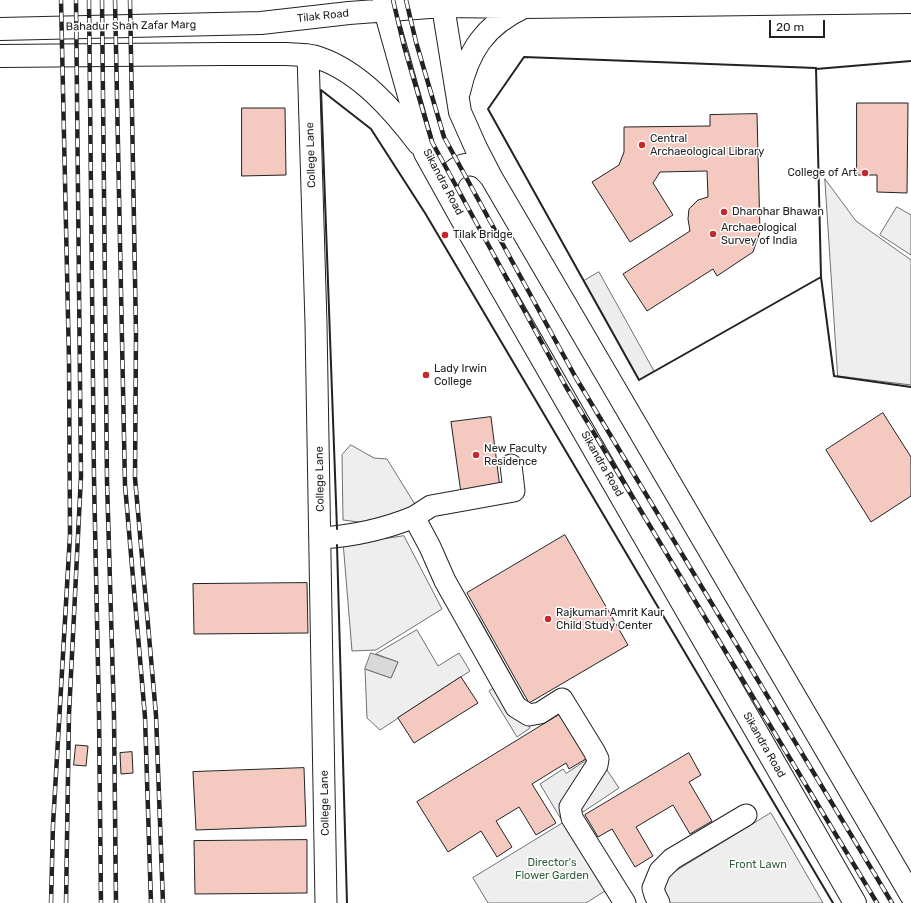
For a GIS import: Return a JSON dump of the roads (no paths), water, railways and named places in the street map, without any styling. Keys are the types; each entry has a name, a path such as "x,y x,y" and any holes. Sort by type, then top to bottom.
{"main road":[{"name":"Tilak Road","path":"261,23 348,12 384,5 442,3 525,7 911,2"},
{"path":"442,3 460,112 491,177 911,894"},
{"name":"Sikandra Road","path":"384,5 425,153 855,903"},
{"path":"458,99 468,60 480,41 505,17 525,7"},
{"path":"261,23 262,54"},
{"name":"Bahadur Shah Zafar Marg","path":"0,29 261,23"},
{"path":"0,56 308,55 319,58 344,70 366,87 406,126 425,153"},
{"path":"450,198 446,186 449,177 454,170 462,165 471,164 482,168 491,177"}],"street":[{"name":"College Lane","path":"308,55 321,538 326,903"},
{"path":"321,538 337,537 368,531 414,516 431,506 514,491 511,465"},
{"path":"414,516 445,581 516,707 529,715 540,713 562,699 596,755 598,759 597,765 570,807 572,818 625,903 656,895 660,871 672,859 746,814"}],"railway":[{"path":"51,903 53,825 70,535 69,361 61,0"},
{"path":"66,903 69,714 81,476 76,0"},
{"path":"89,0 94,479 101,903"},
{"path":"102,0 107,481 114,716 116,903"},
{"path":"115,0 125,485 145,717 151,903"},
{"path":"130,0 136,334 135,478 156,715 163,903"},
{"path":"393,0 404,46 432,142 565,385 877,903"},
{"path":"406,0 416,42 444,137 576,378 892,903"}],"place":[{"name":"Central Archaeological Library","path":"642,145"},
{"name":"College of Art","path":"865,173"},
{"name":"Dharohar Bhawan","path":"724,212"},
{"name":"Archaeological Survey of India","path":"713,234"},
{"name":"Tilak Bridge","path":"445,235"},
{"name":"Lady Irwin College","path":"426,375"},
{"name":"New Faculty Residence","path":"476,455"},
{"name":"Rajkumari Amrit Kaur Child Study Center","path":"548,619"}],"park label":[{"name":"Front Lawn","path":"758,865"},
{"name":"Director's Flower Garden","path":"552,869"}]}
